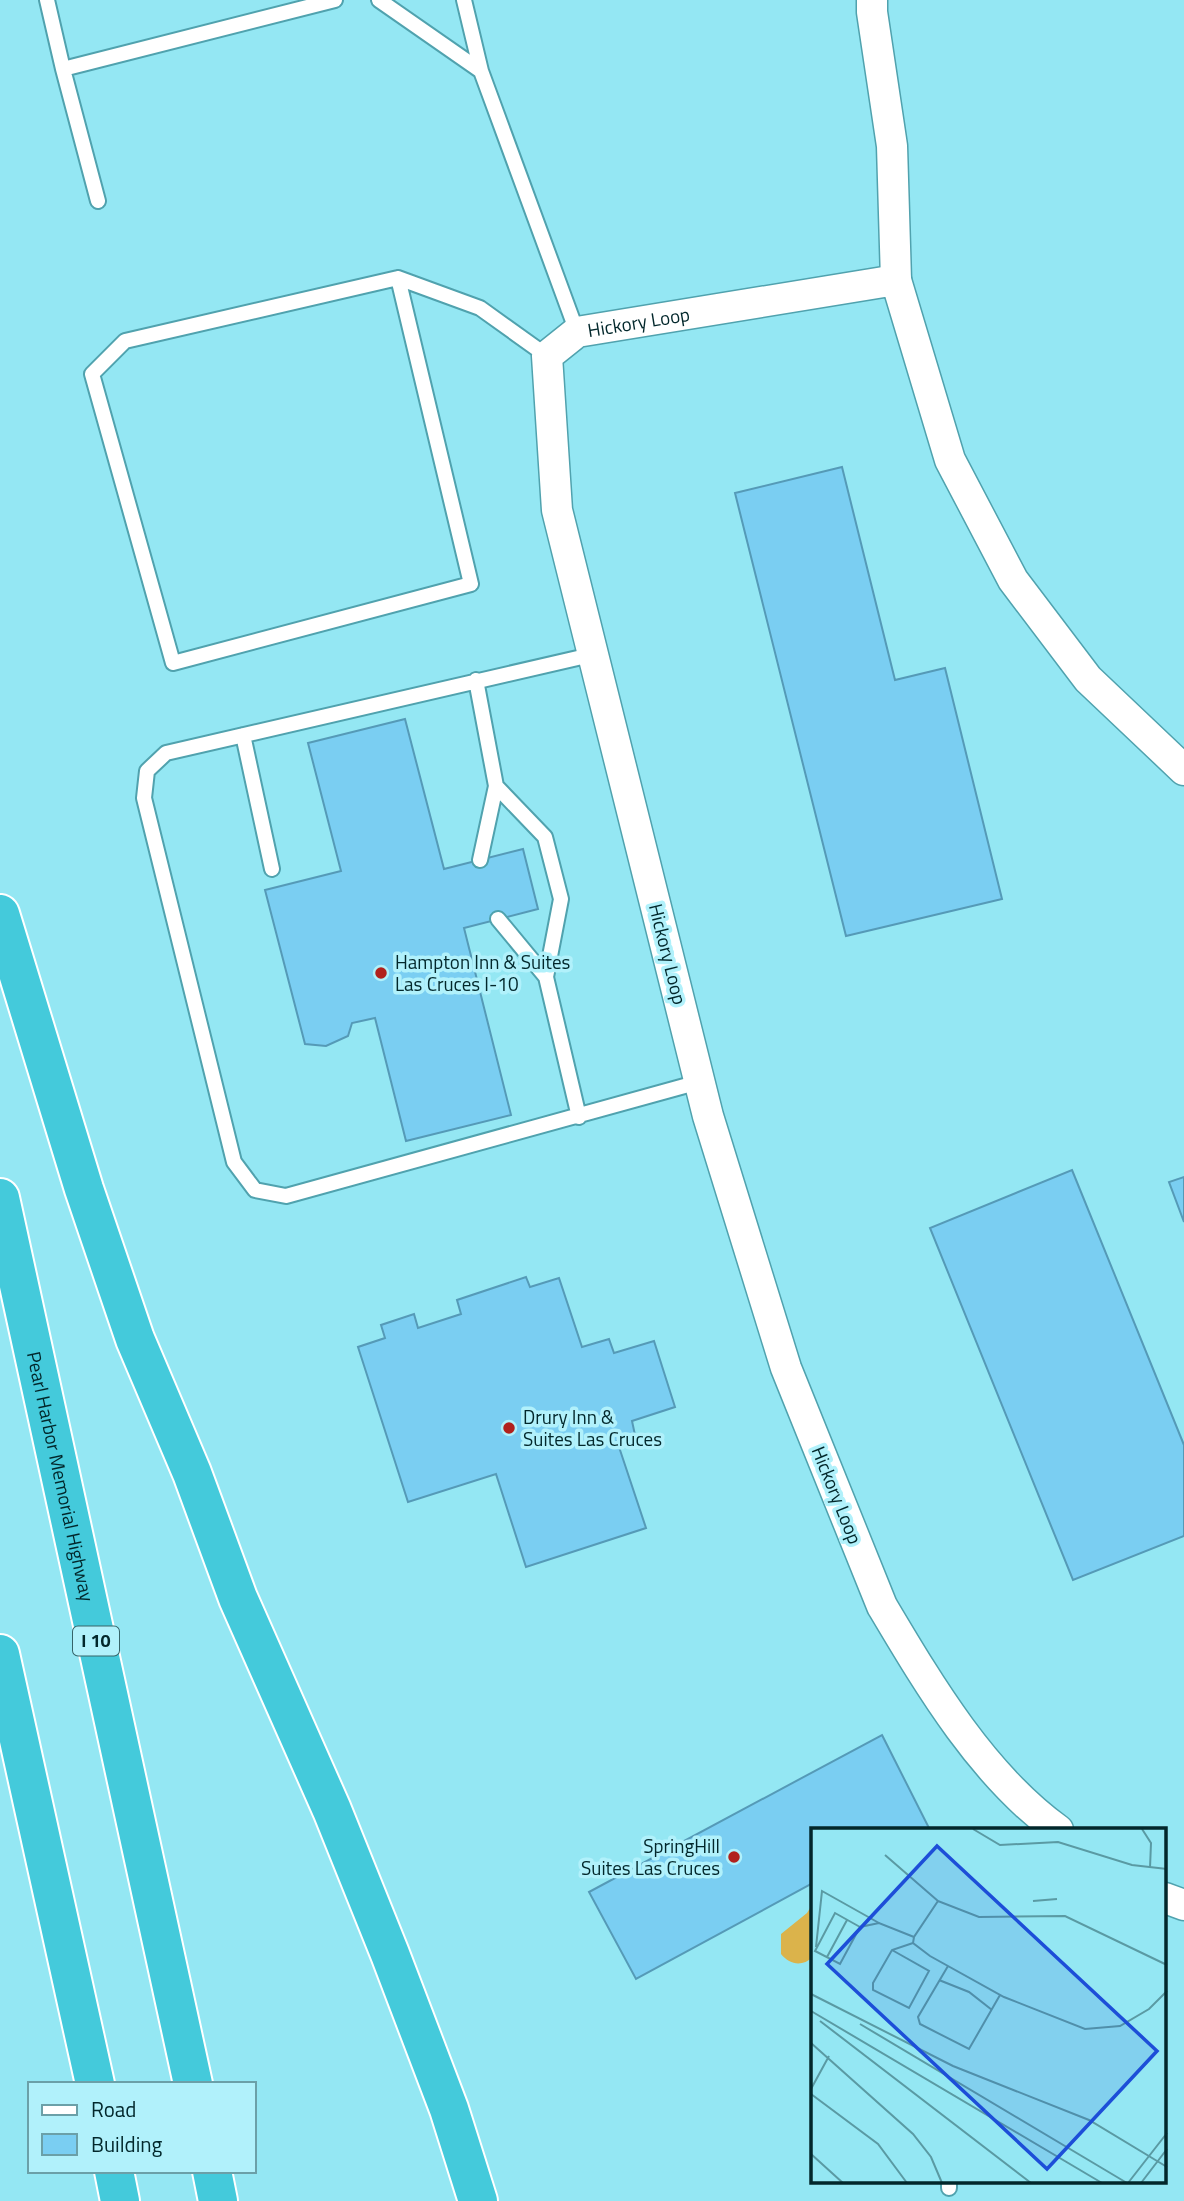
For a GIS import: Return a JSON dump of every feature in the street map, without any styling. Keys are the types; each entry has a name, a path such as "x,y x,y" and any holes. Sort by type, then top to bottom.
{"highway":[{"path":"0,914 84,1189 135,1339 192,1474 237,1598 331,1810 390,1954 449,2109 478,2201"},
{"name":"Pearl Harbor Memorial Highway","path":"0,1198 193,2082"},
{"path":"0,1654 95,2082"},
{"path":"114,2173 120,2201"},
{"path":"212,2173 218,2201"}],"street":[{"path":"872,0 892,146 896,280 950,460 1013,580 1088,679 1184,770"},
{"name":"Hickory Loop","path":"896,280 577,332 547,356 557,510 595,654 699,1082 786,1368 882,1606 941,1705 1031,1811 1055,1828"},
{"path":"1166,1898 1184,1905"}],"lane":[{"path":"47,0 98,201"},
{"path":"64,69 335,0"},
{"path":"379,0 481,71"},
{"path":"464,0 481,71 577,332"},
{"path":"398,278 471,584 173,663 92,374 125,341 398,278 480,309 547,356"},
{"path":"595,654 166,752 147,771 144,798 234,1162 255,1190 286,1196 699,1082"},
{"path":"476,680 496,786 480,860"},
{"path":"243,736 272,869"},
{"path":"496,786 545,836 561,899 549,948 546,977 579,1117"},
{"path":"498,919 546,977"}],"shaded area":[{"path":"811,1906 811,1958 800,1963 792,1962 781,1954 781,1934 807,1913"}],"building":[{"path":"842,467 895,680 945,668 1002,899 846,936 735,493"},
{"name":"Hampton Inn & Suites Las Cruces I-10","path":"405,719 444,869 523,849 538,909 464,928 511,1115 406,1141 375,1018 352,1023 348,1036 326,1046 305,1044 265,890 341,871 308,743"},
{"path":"1072,1170 1184,1445 1184,1536 1073,1580 930,1228"},
{"path":"1184,1177 1184,1222 1169,1182"},
{"name":"Drury Inn & Suites Las Cruces","path":"526,1277 530,1287 559,1278 582,1347 609,1339 614,1353 654,1341 675,1407 632,1421 635,1435 617,1441 646,1528 526,1567 496,1474 408,1502 358,1347 385,1338 381,1325 414,1314 418,1328 461,1314 457,1300"},
{"name":"SpringHill Suites Las Cruces","path":"882,1735 929,1828 811,1828 811,1884 636,1979 589,1892"}],"place":[{"name":"Hampton Inn & Suites Las Cruces I-10","path":"381,973"},
{"name":"Drury Inn & Suites Las Cruces","path":"509,1428"},
{"name":"SpringHill Suites Las Cruces","path":"734,1857"}]}
